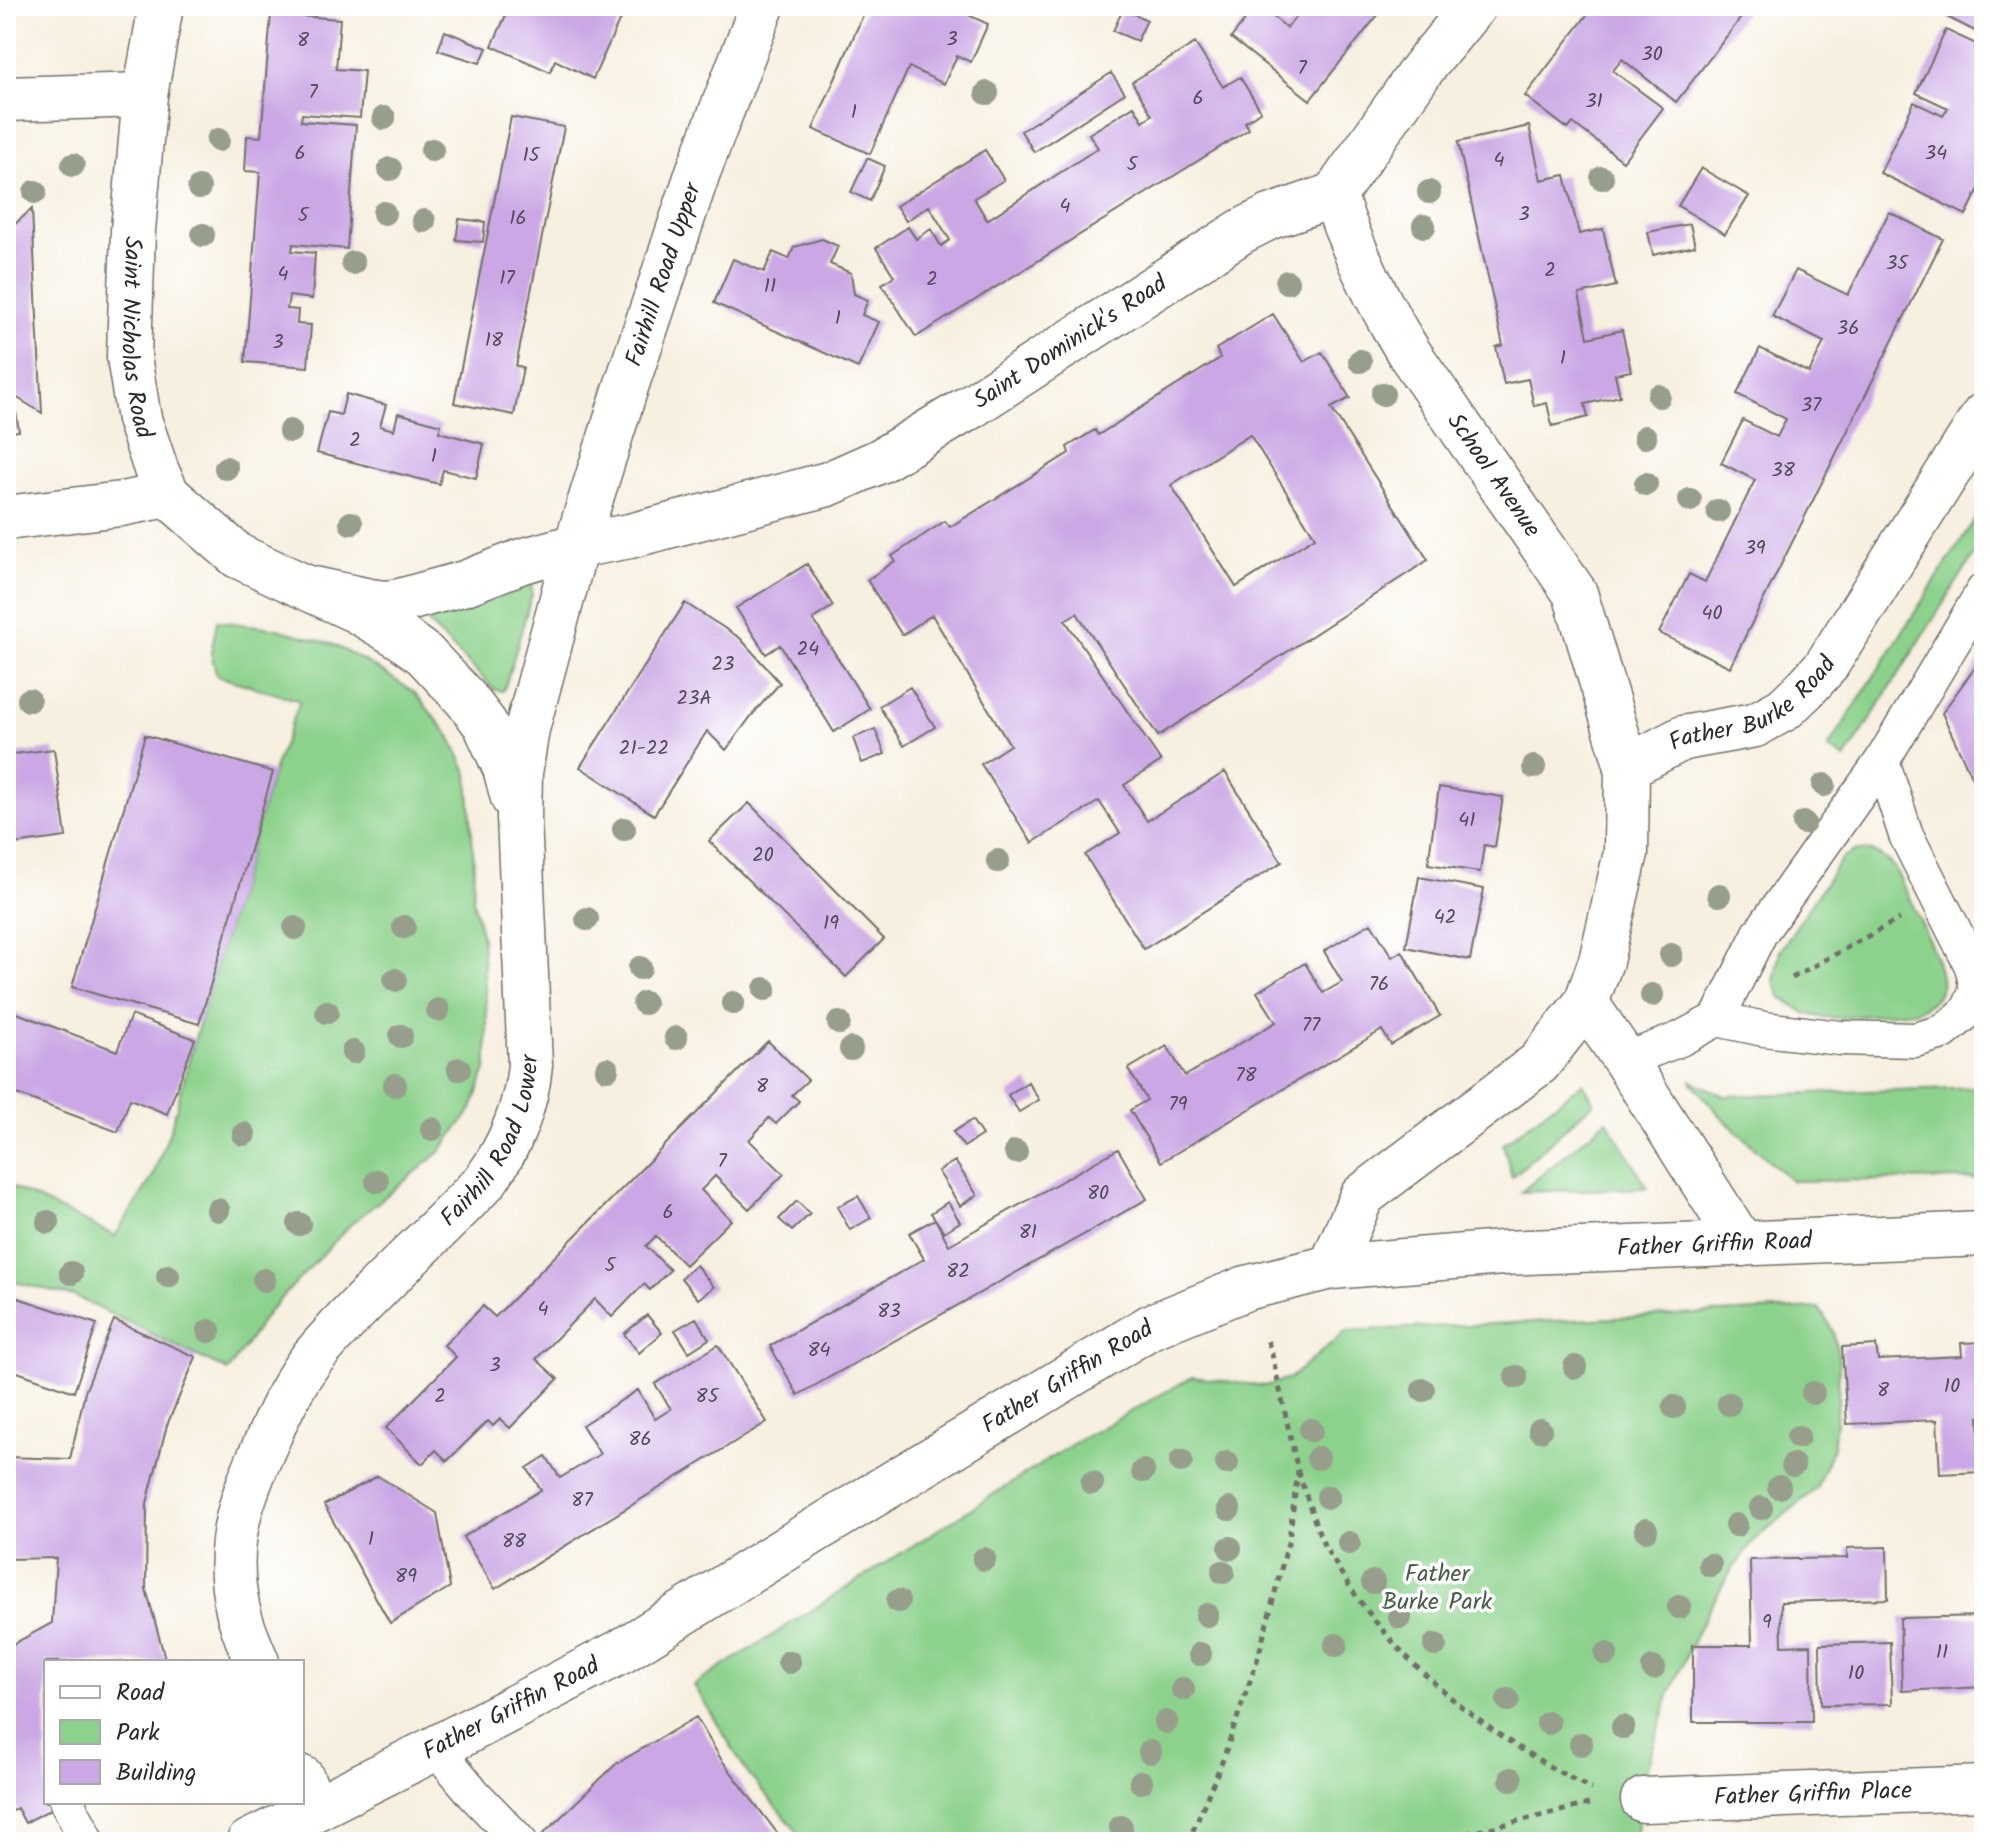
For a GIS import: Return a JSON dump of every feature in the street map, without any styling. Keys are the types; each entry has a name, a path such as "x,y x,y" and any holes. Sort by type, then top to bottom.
{"street":[{"name":"Saint Nicholas Road","path":"161,6 145,95 133,230 129,357 139,419 157,472 168,495 238,556 357,611 425,655 485,724 505,768 519,818"},
{"name":"Fairhill Road Upper","path":"576,546 698,172 762,6"},
{"path":"1334,195 1423,68 1474,6"},
{"path":"6,99 145,95"},
{"name":"Saint Dominick's Road","path":"576,546 630,536 799,492 857,472 970,407 1242,231 1270,217 1334,195"},
{"name":"School Avenue","path":"1334,195 1358,260 1386,316 1575,593 1627,767"},
{"name":"Father Burke Road","path":"1627,767 1683,738 1755,725 1784,709 1805,689 1826,666 1984,415"},
{"path":"6,518 168,495"},
{"name":"Saint Nicholas Road","path":"309,588 370,601 400,601 576,546"},
{"name":"Fairhill Road Lower","path":"256,1660 238,1611 232,1559 237,1520 247,1483 283,1405 316,1352 486,1180 501,1160 528,1087 530,1042 519,818 520,773 527,729 576,546"},
{"path":"1331,1267 1362,1196 1539,1063 1586,1003 1601,961 1626,853 1627,767"},
{"path":"1586,1003 1742,1244"},
{"name":"Father Griffin Road","path":"308,1793 436,1748 622,1651 1150,1327 1246,1288 1331,1267 1502,1253 1984,1234"},
{"name":"Father Griffin Place","path":"1626,1799 1984,1788"},
{"name":"Father Griffin Road","path":"249,1842 295,1804"}],"lane":[{"path":"1625,1060 1680,1039 1717,1019 1760,933 1882,761 1984,590"},
{"path":"1717,1019 1764,1029 1840,1038 1915,1040 1943,1032 1968,1011 1977,989 1972,966 1906,835 1882,761"},
{"path":"436,1748 520,1842"},
{"path":"68,1804 88,1842"}],"path":[{"path":"1786,981 1937,898"},
{"path":"1246,1288 1271,1350 1298,1471 1325,1546 1356,1596 1388,1636 1439,1689 1511,1744 1569,1778 1626,1799"},
{"path":"1188,1842 1222,1762 1257,1661 1289,1539 1298,1471"},
{"path":"1444,1842 1465,1834 1626,1799"}],"green space":[{"path":"1984,505 1984,539 1845,759 1828,748"},
{"path":"531,580 532,594 506,684 503,691 495,690 427,620 431,614"},
{"path":"217,621 273,628 332,644 414,692 450,736 468,774 473,900 482,938 487,1020 487,1067 472,1109 439,1153 351,1224 269,1311 228,1371 74,1296 6,1280 6,1184 115,1236 152,1178 171,1128 273,772 300,701 217,676 211,653"},
{"path":"1857,850 1877,854 1894,867 1938,964 1941,988 1930,1002 1914,1011 1819,1017 1805,1013 1780,996 1774,981 1780,951 1842,858"},
{"path":"1690,1080 1725,1096 1981,1087 1984,1084 1984,1179 1792,1181 1722,1118"},
{"path":"1583,1083 1594,1102 1512,1177 1503,1144"},
{"path":"1607,1120 1648,1188 1521,1192"},
{"name":"Father Burke Park","path":"1819,1308 1833,1331 1839,1361 1833,1447 1816,1489 1754,1540 1726,1579 1700,1626 1670,1692 1642,1784 1636,1842 806,1842 748,1774 694,1685 1074,1443 1192,1377 1264,1386 1289,1379 1346,1331"}],"building":[{"path":"510,6 626,6 593,79 555,60 550,72 492,46"},
{"path":"867,6 953,6 988,24 971,62 957,56 944,84 909,67 870,154 813,129"},
{"path":"1256,6 1287,28 1304,6 1385,6 1310,100 1231,38"},
{"path":"1594,6 1750,6 1676,102 1622,59 1613,71 1663,108 1623,161 1573,123 1568,129 1525,96"},
{"path":"1925,6 1984,6 1984,179 1966,215 1880,173 1914,102 1943,116 1948,108 1916,93 1946,30 1978,45 1983,35"},
{"path":"1123,9 1147,20 1137,41 1113,31"},
{"path":"271,14 340,19 336,69 364,71 360,118 302,114 301,121 356,125 347,249 293,244 292,251 315,253 312,299 289,296 287,309 298,310 297,324 311,325 308,367 245,362 260,172 245,171 247,136 261,137"},
{"path":"445,31 487,48 480,63 438,50"},
{"path":"1195,43 1223,87 1240,77 1261,111 1245,122 1249,129 916,337 882,284 894,276 876,248 908,227 916,239 931,229 941,246 950,240 929,206 906,221 896,206 985,150 1004,180 974,198 987,220 1098,148 1089,134 1134,106 1143,121 1152,115 1132,82"},
{"path":"1111,73 1125,93 1034,152 1021,131"},
{"path":"511,117 564,127 516,366 523,367 514,415 454,403"},
{"path":"1529,126 1541,180 1565,175 1579,234 1603,229 1616,286 1579,294 1588,338 1622,330 1631,371 1615,374 1620,396 1585,404 1588,417 1552,426 1547,403 1534,406 1528,379 1504,384 1496,347 1503,345 1458,142"},
{"path":"867,158 885,166 870,201 851,192"},
{"path":"1701,168 1749,196 1725,234 1678,206"},
{"path":"32,209 42,413 6,391 6,232"},
{"path":"1889,212 1943,239 1730,667 1659,633 1689,574 1705,582 1755,480 1721,463 1743,420 1777,437 1786,419 1737,394 1760,348 1809,373 1824,342 1772,316 1796,270 1848,295"},
{"path":"459,219 485,222 483,242 456,240"},
{"path":"1690,224 1695,246 1653,255 1648,232"},
{"path":"822,239 838,246 830,264 851,273 854,294 868,300 862,315 879,322 858,368 714,303 733,259 764,272 773,252 789,259 794,247"},
{"path":"1273,314 1304,362 1322,352 1350,398 1331,408 1428,560 1158,736 1077,613 1065,620 1161,761 1124,785 1147,821 1225,772 1282,862 1144,949 1085,855 1120,833 1099,801 1032,843 981,764 1010,745 932,615 902,635 867,580 895,561 892,556 945,521 950,527 1069,453 1067,447 1095,430 1098,435 1220,358 1216,349","holes":["1250,435 1315,537 1236,587 1171,485"]},
{"path":"346,394 386,405 380,426 394,430 398,413 441,425 439,432 484,444 476,478 443,470 439,484 317,453 328,412 341,415"},
{"path":"6,408 16,413 19,431 6,433"},
{"path":"807,564 833,606 813,619 870,709 834,732 780,645 766,654 736,608"},
{"path":"685,603 740,638 780,683 726,750 707,731 654,815 580,767"},
{"path":"1984,655 1984,804 1942,713"},
{"path":"910,687 935,727 904,746 879,706"},
{"path":"875,729 885,754 862,763 853,738"},
{"path":"145,735 273,772 199,1024 72,987"},
{"path":"54,749 66,837 6,845 6,755"},
{"path":"1439,787 1503,797 1495,847 1484,845 1480,872 1428,864"},
{"path":"749,803 884,939 846,977 709,841"},
{"path":"1419,877 1484,889 1470,960 1406,947"},
{"path":"1371,923 1392,957 1402,951 1440,1016 1391,1045 1382,1030 1161,1162 1130,1110 1147,1100 1128,1069 1167,1046 1185,1076 1263,1030 1276,1022 1257,992 1305,963 1323,993 1342,982 1324,951"},
{"path":"9,1010 117,1051 131,1015 195,1039 167,1114 130,1099 118,1132 6,1090 6,1018"},
{"path":"768,1041 808,1080 792,1095 799,1101 776,1124 769,1118 749,1140 784,1174 749,1209 715,1176 701,1190 731,1220 685,1265 656,1236 646,1246 670,1270 650,1290 644,1284 612,1317 595,1299 536,1359 558,1379 510,1428 500,1419 493,1426 488,1421 447,1461 436,1450 422,1464 386,1428 456,1357 444,1345 483,1306 495,1317"},
{"path":"1028,1082 1039,1100 1019,1112 1008,1095"},
{"path":"972,1120 982,1135 964,1147 953,1132"},
{"path":"1118,1149 1147,1199 798,1395 770,1346 924,1259 909,1233 935,1219 949,1245"},
{"path":"955,1161 977,1195 960,1206 938,1171"},
{"path":"858,1196 871,1218 850,1230 837,1207"},
{"path":"797,1201 810,1214 792,1231 779,1219"},
{"path":"948,1202 960,1222 944,1232 931,1213"},
{"path":"696,1265 714,1287 698,1299 681,1278"},
{"path":"6,1294 97,1324 74,1392 6,1368"},
{"path":"647,1315 662,1333 639,1353 624,1334"},
{"path":"696,1318 709,1339 689,1352 675,1330"},
{"path":"114,1320 196,1357 167,1425 147,1503 146,1589 165,1660 44,1660 44,1804 60,1804 25,1823 17,1808 6,1814 6,1648 52,1623 56,1558 6,1559 6,1457 70,1459 85,1392"},
{"path":"1984,1342 1984,1417 1979,1417 1982,1472 1940,1474 1937,1420 1847,1424 1842,1347 1876,1345 1878,1360 1962,1356 1961,1343"},
{"path":"718,1345 767,1422 495,1589 463,1537 541,1490 527,1468 546,1456 560,1478 600,1454 582,1425 638,1390 655,1419 671,1409 655,1384"},
{"path":"378,1476 437,1513 450,1587 390,1623 324,1505"},
{"path":"1887,1547 1888,1599 1781,1602 1782,1646 1811,1645 1812,1722 1693,1722 1693,1645 1752,1645 1750,1560 1847,1558 1847,1548"},
{"path":"1984,1616 1984,1687 1902,1691 1900,1618"},
{"path":"1890,1642 1892,1704 1821,1705 1820,1644"},
{"path":"696,1717 721,1759 784,1842 547,1842 541,1836 616,1764"}]}
